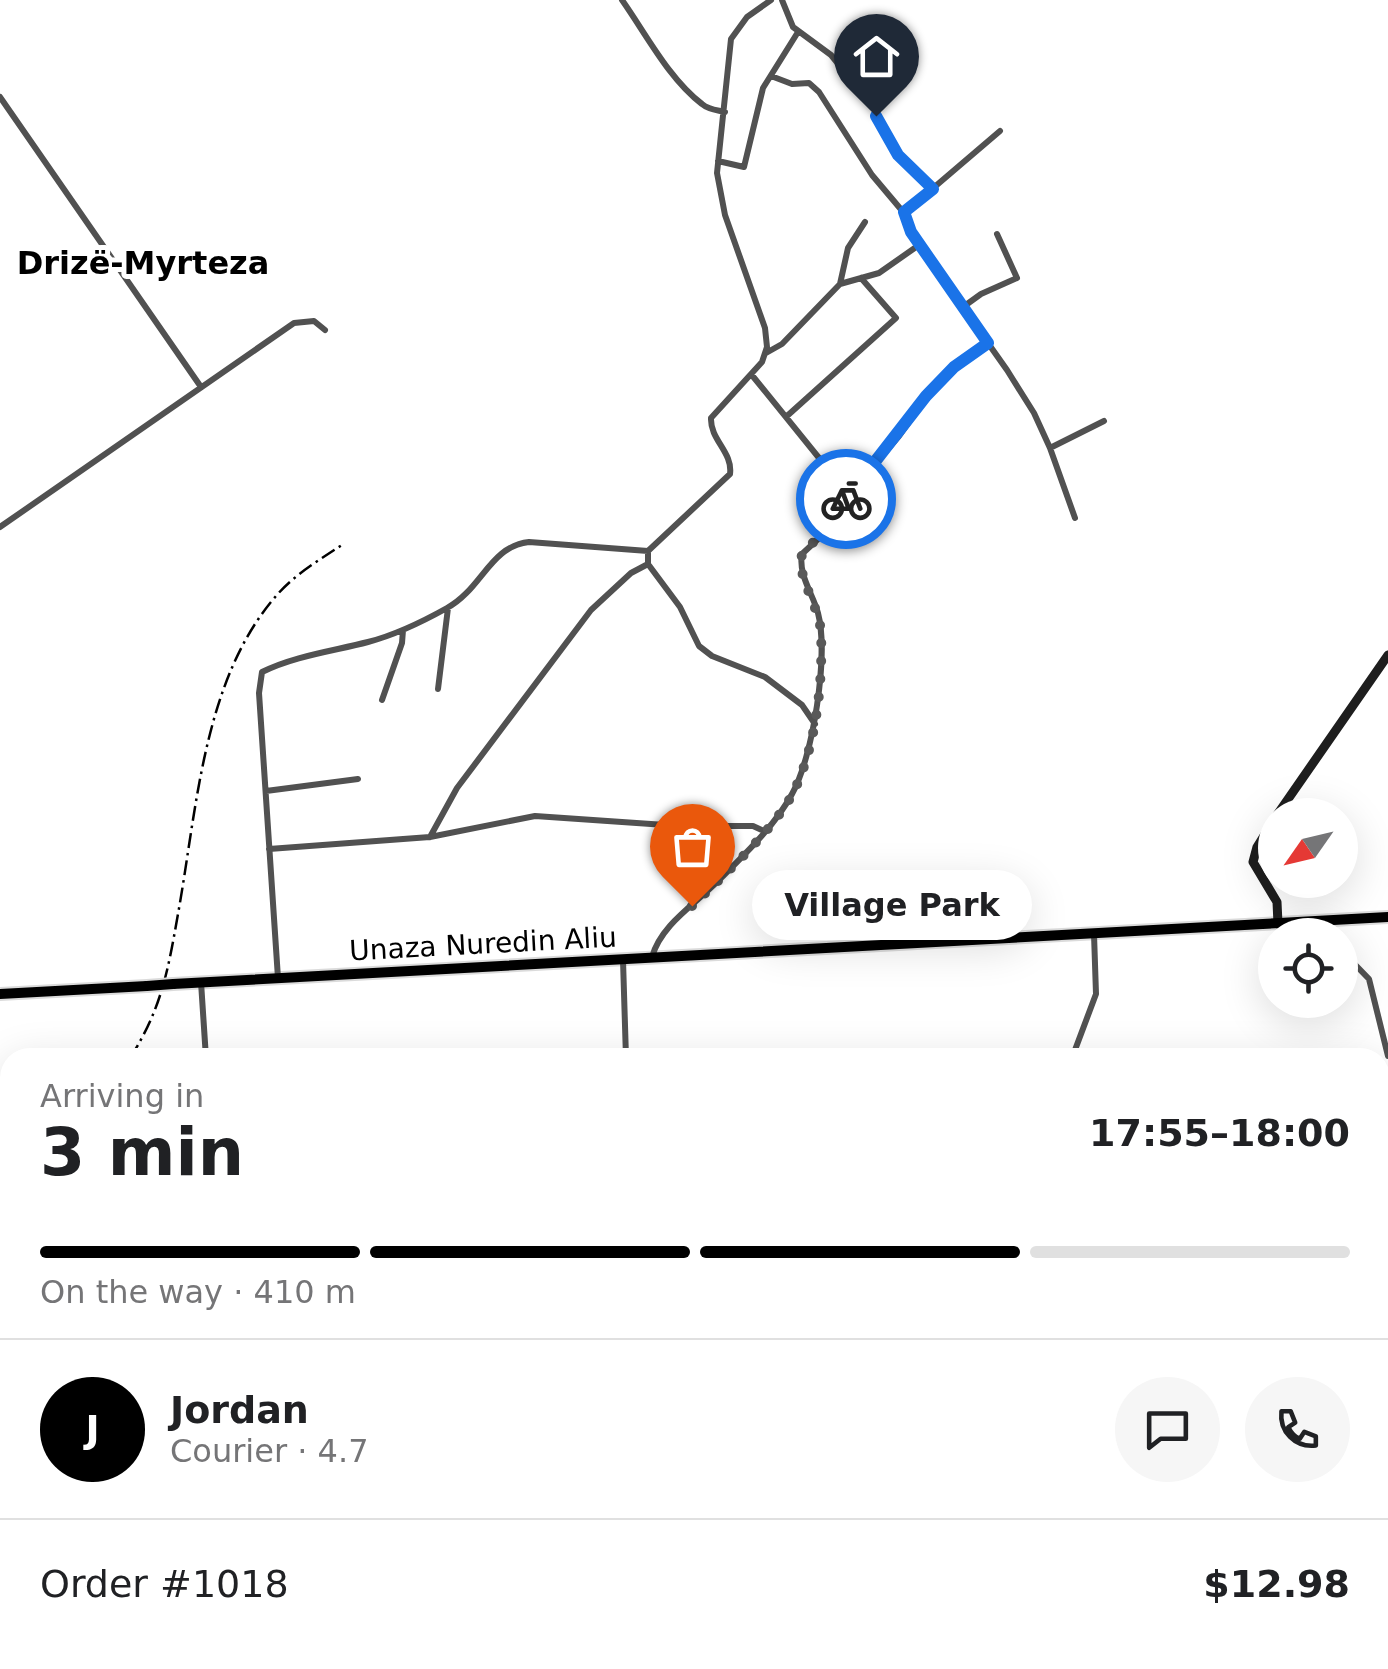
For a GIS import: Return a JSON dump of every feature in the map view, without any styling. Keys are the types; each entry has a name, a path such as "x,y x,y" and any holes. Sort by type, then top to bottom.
{"main road":[{"path":"1289,798 1388,656"},
{"path":"1258,845 1253,862 1258,870"},
{"name":"Unaza Nuredin Aliu","path":"1358,918 1388,917"},
{"name":"Unaza Nuredin Aliu","path":"0,994 1258,925"}],"street":[{"path":"622,0 689,91 706,108 725,112"},
{"path":"766,353 765,328 742,271 717,184 731,39 747,17 771,0"},
{"path":"782,0 798,32 831,55 865,90 898,155 933,189"},
{"path":"718,162 744,167 760,97 798,32"},
{"path":"771,76 813,86 872,175 904,212 919,245 1034,413 1075,518"},
{"path":"0,97 201,387"},
{"path":"904,212 1000,131"},
{"path":"840,284 848,248 865,222"},
{"path":"963,307 1017,278 997,234"},
{"path":"815,724 802,705 765,677 712,656 698,646 680,607 648,564 648,551 730,474 730,460 714,435 711,418 766,353 782,344 840,284 879,273 919,245"},
{"path":"787,416 896,318 860,278"},
{"path":"0,527 294,323 314,321 324,330"},
{"path":"652,958 662,934 716,884 793,794 815,724 821,630 801,562 806,548 832,526 848,495 899,436 926,396 954,367 988,343"},
{"path":"751,374 848,495"},
{"path":"1050,448 1104,421"},
{"path":"278,978 259,694 262,672 403,630 448,608 472,590 504,549 514,544 648,551"},
{"path":"430,837 457,788 591,610 632,573 648,564"},
{"path":"438,689 448,608"},
{"path":"382,700 403,630"},
{"path":"266,792 358,779"},
{"path":"270,849 430,837 534,816 680,826 753,826 764,830"},
{"path":"1076,1048 1096,994 1094,934"},
{"path":"622,960 626,1048"},
{"path":"1358,968 1369,979 1386,1048"},
{"path":"201,982 205,1048"}],"railway":[{"path":"136,1048 157,1005 167,971 207,747 233,666 252,629 276,596 342,545"}],"way so far":[{"path":"692,906 764,830 793,794 798,781 815,724 821,645 818,612 803,572 802,554 824,536 846,499"}],"place":[{"name":"Village Park","path":"692,906"}],"district":[{"name":"Drizë-Myrteza","path":"143,263"}],"route":[{"path":"846,499 899,436 926,396 954,367 988,343 911,232 904,212 933,189 898,155 876,116"}]}
